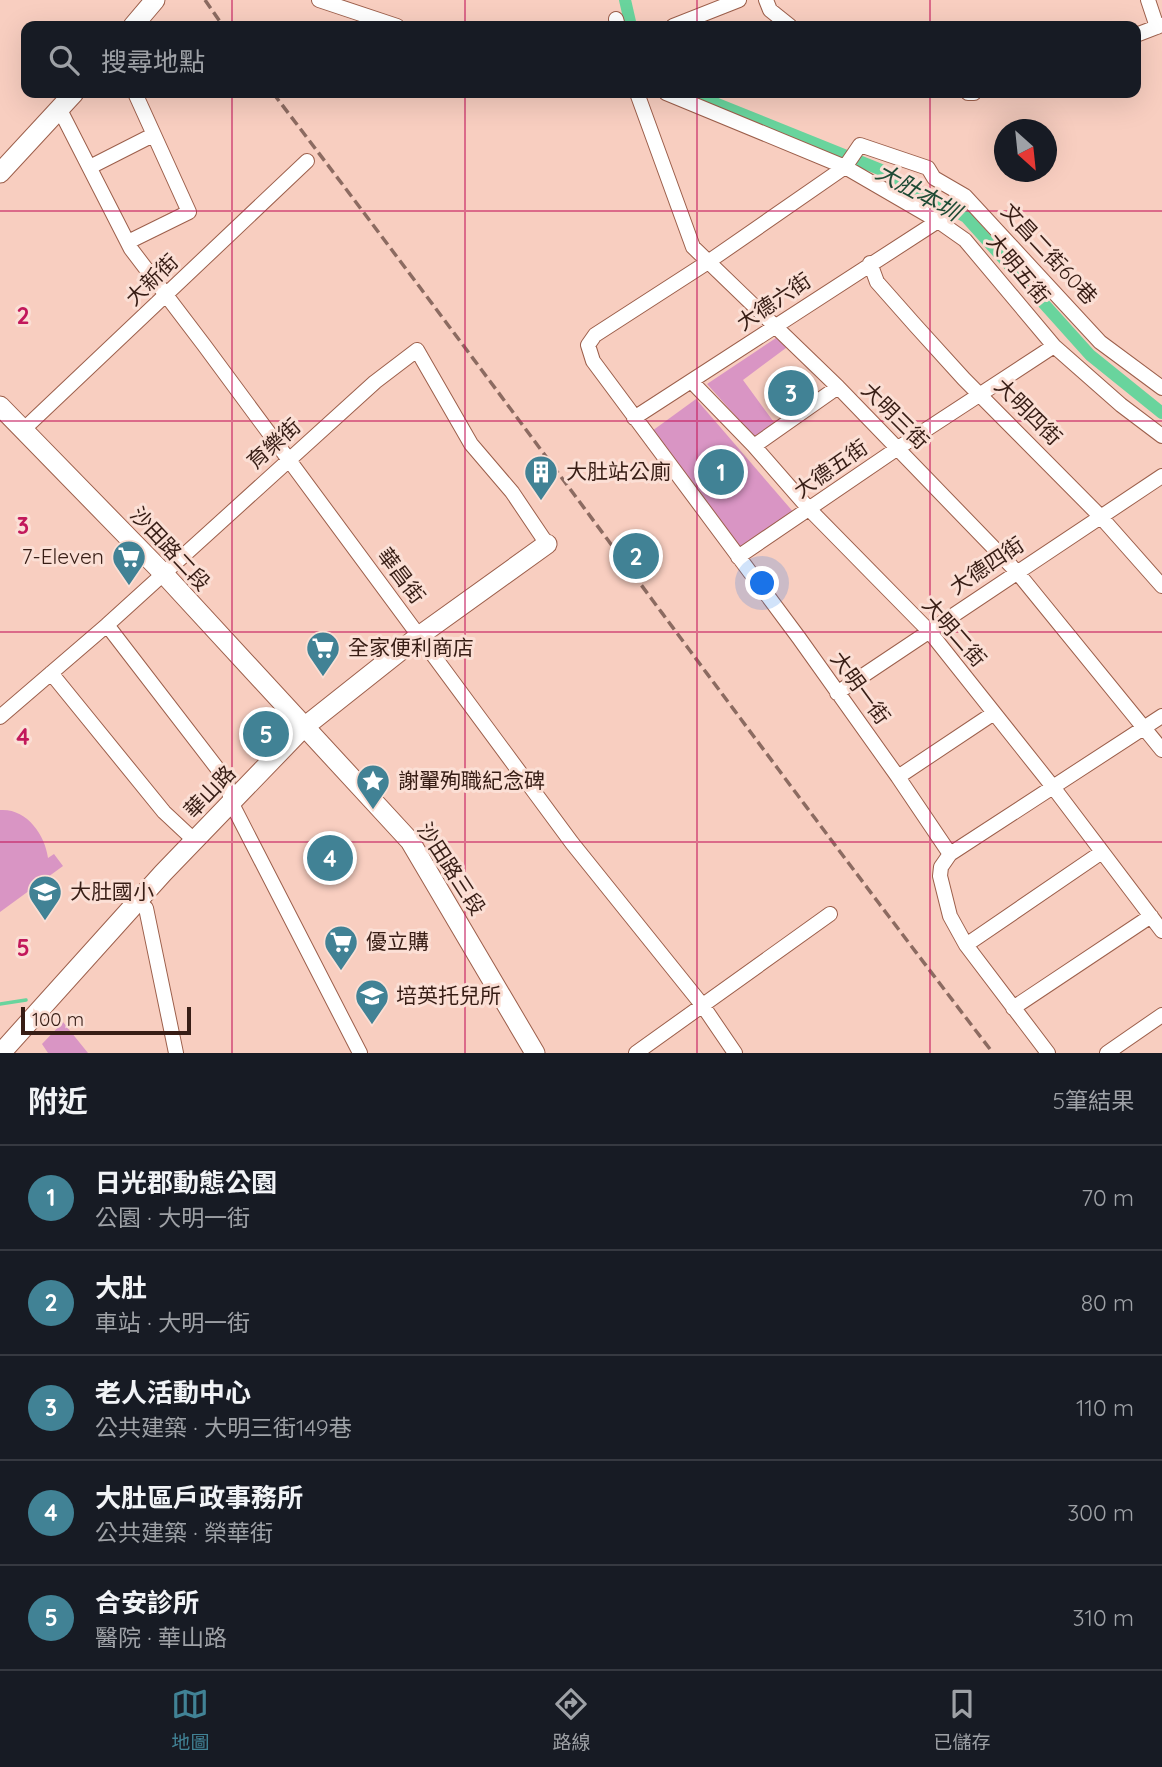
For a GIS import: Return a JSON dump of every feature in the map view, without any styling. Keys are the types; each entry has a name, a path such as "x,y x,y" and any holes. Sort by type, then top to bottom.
{"street":[{"path":"137,21 155,0"},
{"path":"319,0 382,21"},
{"path":"686,21 739,0"},
{"path":"766,0 770,10 784,21"},
{"path":"1141,33 1159,26 1148,0"},
{"path":"0,173 69,98"},
{"path":"128,242 188,212 137,98"},
{"name":"大明三街","path":"639,98 693,247 838,387 1017,572 1162,750"},
{"name":"大明五街","path":"678,98 845,167 938,221 965,240 1054,346 1121,405 1162,436"},
{"name":"華昌街","path":"59,108 128,242 572,843 703,1006 735,1053"},
{"path":"90,167 153,135"},
{"name":"文昌二街60巷","path":"845,167 860,145 928,168 934,178 965,196 1100,342 1162,388"},
{"name":"大新街","path":"24,429 307,161"},
{"path":"708,262 845,167"},
{"name":"大德六街","path":"634,418 938,221"},
{"name":"大明一街","path":"708,262 595,335 588,345 593,361 898,777 950,855"},
{"name":"大明四街","path":"870,263 877,282 964,379 1100,516 1162,586"},
{"name":"大德五街","path":"738,557 1054,346"},
{"name":"育樂街","path":"0,717 107,625 375,382 417,350 471,444 512,492 547,544"},
{"name":"大明二街","path":"691,381 754,446 810,510 929,631 1054,787 1162,931"},
{"path":"754,446 838,387"},
{"name":"沙田路二段","path":"0,406 163,573 303,728"},
{"name":"大德四街","path":"837,693 1162,476"},
{"name":"華山路","path":"1,1053 231,802 303,728 419,636 547,544"},
{"path":"107,625 227,781 231,802 360,1053"},
{"path":"51,673 164,812 195,841"},
{"path":"898,777 994,713"},
{"path":"1048,1053 966,945 950,916 940,876 941,867 950,855 1162,716"},
{"name":"沙田路三段","path":"303,728 410,841 535,1053"},
{"path":"966,945 1102,852"},
{"path":"146,908 176,1053"},
{"path":"636,1053 830,914"},
{"path":"1013,1008 1151,916"},
{"path":"1107,1053 1162,1015"}],"shaded area":[{"path":"782,334 790,345 743,380 776,425 758,441 707,384"},
{"path":"696,399 795,514 743,551 652,431"},
{"path":"0,810 18,813 33,824 43,840 48,858 54,854 63,866 0,912"},
{"path":"63,1022 88,1053 48,1053 42,1044"}],"waterway":[{"name":"大肚本圳","path":"625,0 630,21"},
{"name":"大肚本圳","path":"702,98 879,169 966,217 1090,355 1162,413"},
{"path":"0,1004 26,1000"}],"railway":[{"path":"205,0 220,21"},
{"path":"277,98 993,1053"}],"place":[{"name":"老人活動中心","path":"791,393"},
{"name":"日光郡動態公園","path":"721,472"},
{"name":"大肚站公廁","path":"541,502"},
{"name":"大肚","path":"636,556"},
{"name":"7-Eleven","path":"129,587"},
{"name":"全家便利商店","path":"323,678"},
{"name":"合安診所","path":"266,734"},
{"name":"謝翬殉職紀念碑","path":"373,811"},
{"name":"大肚區戶政事務所","path":"330,858"},
{"name":"大肚國小","path":"45,922"},
{"name":"優立購","path":"341,972"},
{"name":"培英托兒所","path":"372,1026"}]}
